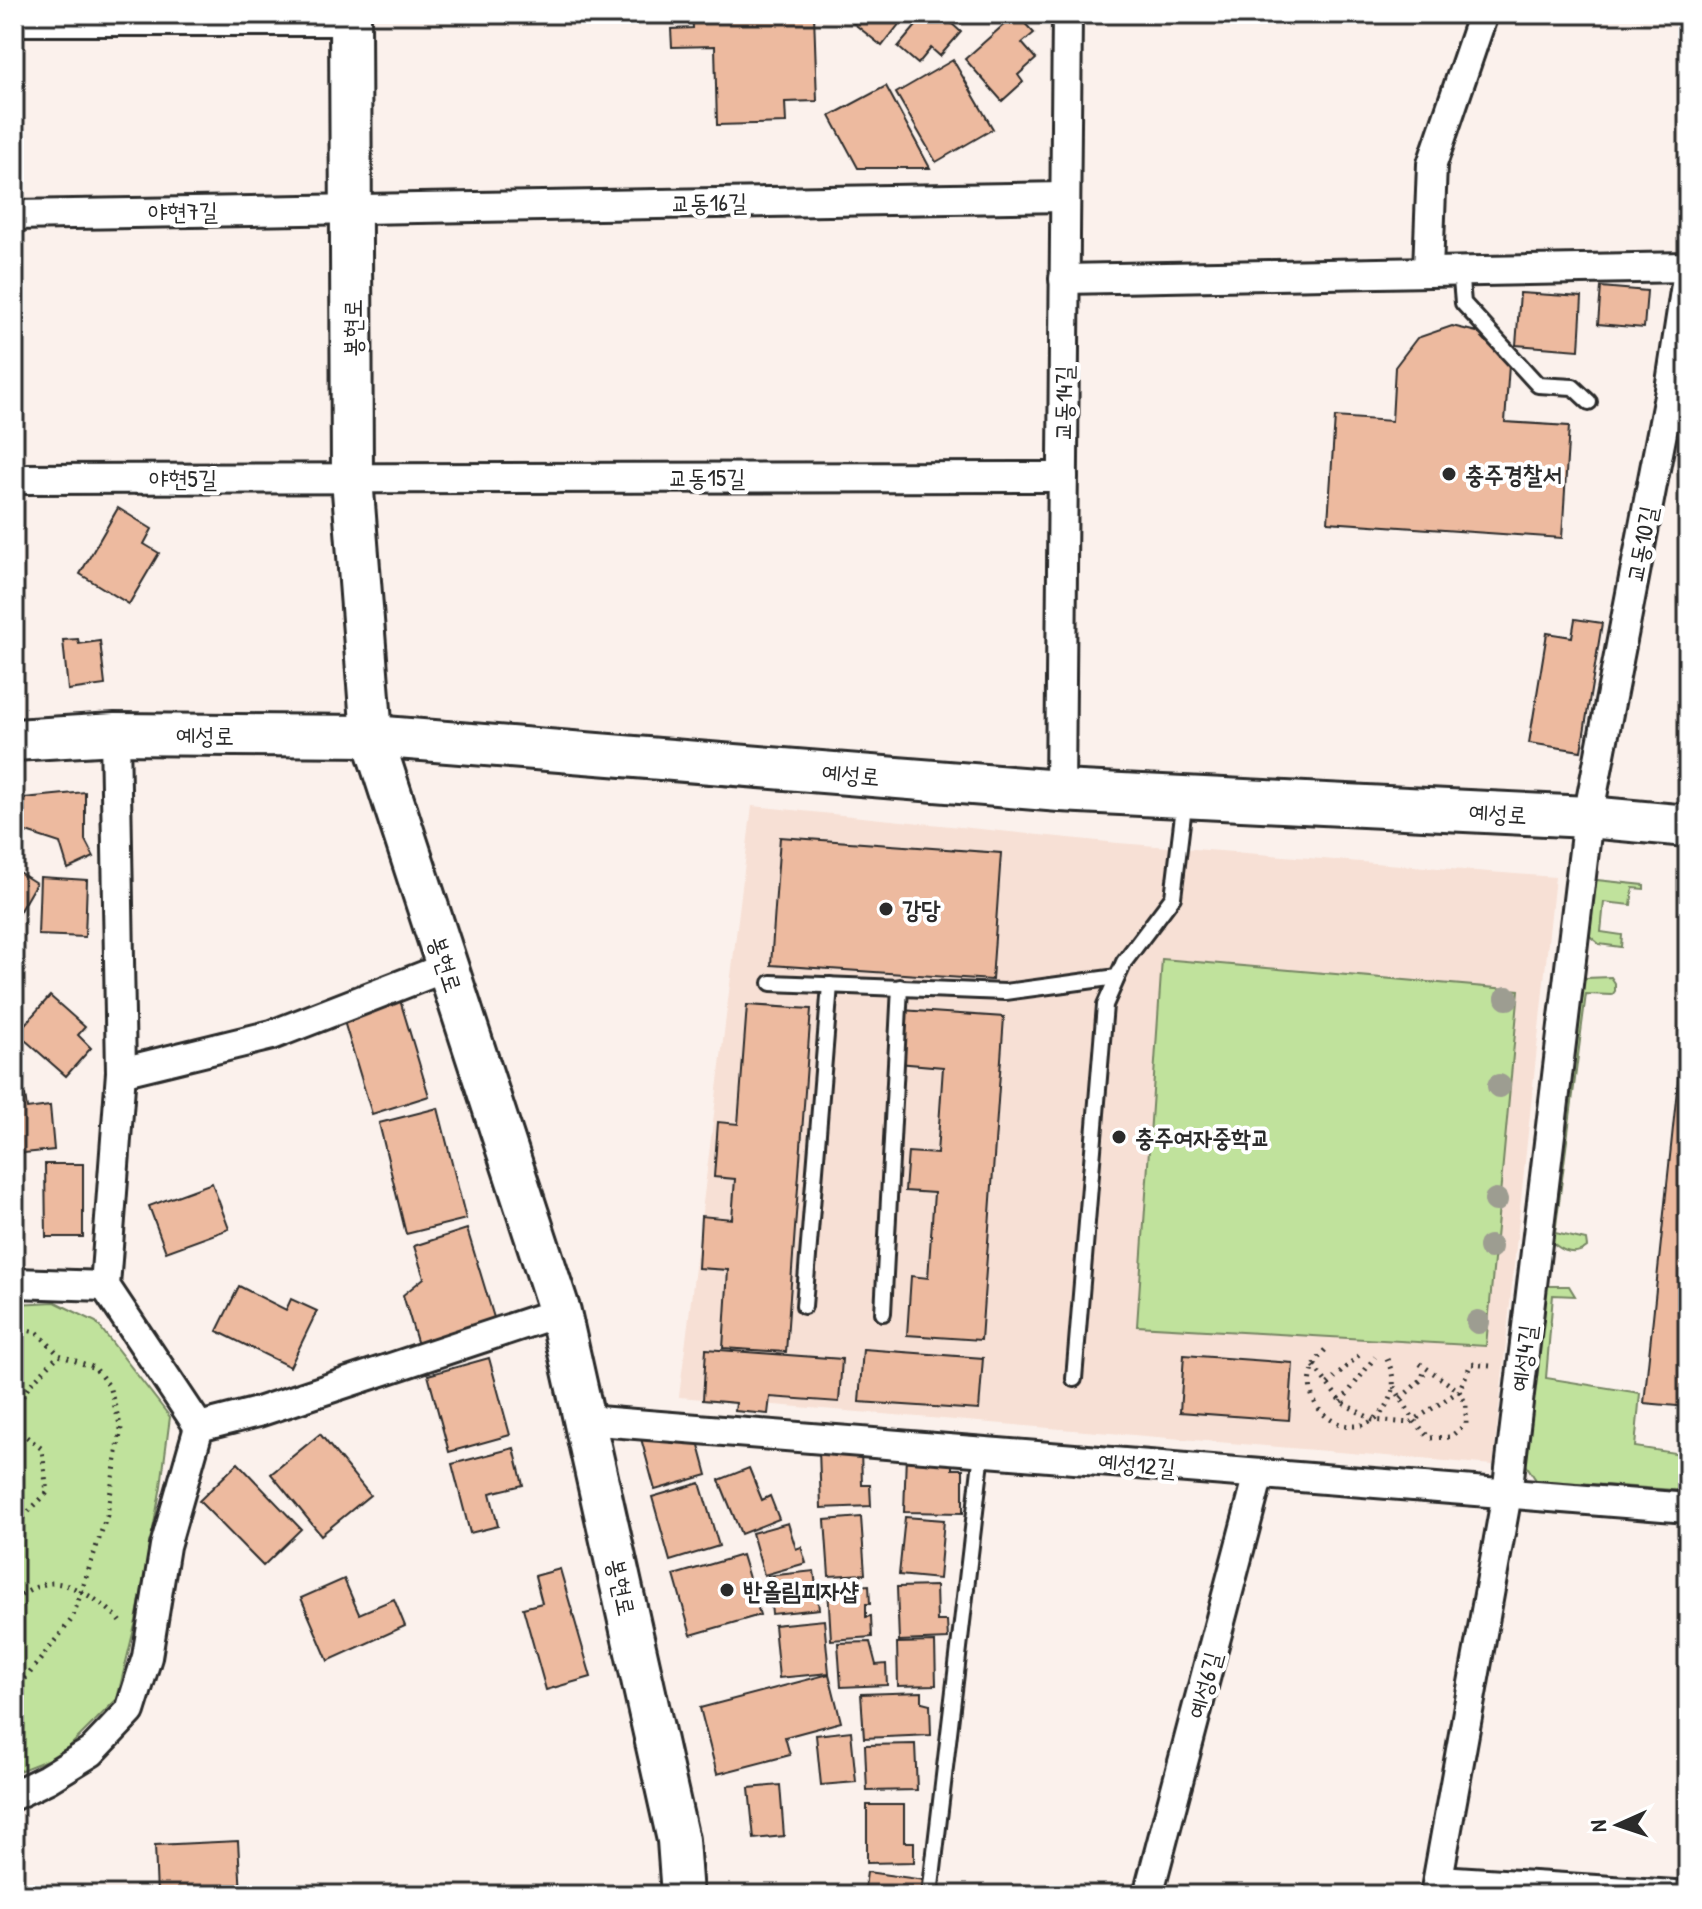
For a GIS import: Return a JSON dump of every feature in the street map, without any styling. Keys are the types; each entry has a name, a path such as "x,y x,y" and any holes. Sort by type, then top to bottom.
{"street":[{"name":"교동14길","path":"1060,791 1067,14"},
{"path":"1428,270 1432,164 1483,14"},
{"path":"14,21 350,18"},
{"name":"봉현로","path":"350,18 352,478 372,736 560,1312 678,1840 682,1895"},
{"name":"교동16길","path":"352,207 1065,197"},
{"name":"야현7길","path":"14,215 352,207"},
{"path":"1064,279 1460,269 1688,269"},
{"name":"교동10길","path":"1588,817 1679,396 1688,269"},
{"name":"교동15길","path":"352,478 1063,477"},
{"name":"야현5길","path":"14,479 352,478"},
{"path":"14,1795 91,1752 130,1711 147,1657 165,1546 199,1427 105,1286 121,1072 115,734"},
{"name":"예성로","path":"14,740 115,734 372,736 1060,791 1588,817 1688,826"},
{"name":"예성4길","path":"1437,1888 1507,1494 1588,817"},
{"path":"121,1072 272,1035 447,967"},
{"path":"14,1283 105,1286"},
{"path":"199,1427 258,1412 560,1312"},
{"name":"예성12길","path":"585,1420 1688,1508"},
{"name":"예성6길","path":"1148,1895 1259,1474"},
{"path":"1437,1888 1675,1895"}],"lane":[{"path":"1460,269 1463,303 1538,385 1573,387 1589,402"},
{"path":"1074,1379 1105,1005 1124,962 1173,897 1185,797"},
{"path":"771,983 1005,992 1117,977"},
{"path":"804,1306 830,985"},
{"path":"883,1313 900,987"},
{"path":"930,1895 982,1452"}],"path":[{"path":"14,1328 37,1332 59,1355 95,1368 109,1386 121,1428 107,1515 72,1619 14,1693"},
{"path":"1325,1350 1314,1366 1309,1388 1321,1413 1332,1421 1346,1425 1360,1425 1373,1420 1391,1399 1394,1386 1387,1359"},
{"path":"14,1410 29,1386 59,1355"},
{"path":"1328,1384 1359,1355"},
{"path":"1341,1402 1375,1357"},
{"path":"1394,1386 1429,1438 1450,1437 1466,1424 1466,1404 1459,1391 1419,1363"},
{"path":"1314,1366 1341,1402 1373,1420 1410,1423 1459,1391 1471,1364 1522,1367"},
{"path":"1401,1398 1422,1379 1425,1368"},
{"path":"14,1427 42,1449 47,1493 23,1517 14,1517"},
{"path":"14,1599 50,1583 82,1591 114,1613 147,1657"}],"shaded area":[{"name":"충주여자중학교","path":"752,806 1118,843 1555,877 1493,1465 679,1397"}],"green space":[{"path":"1587,879 1644,885 1644,889 1633,888 1631,905 1604,902 1601,932 1622,935 1621,947 1599,944 1584,931"},
{"path":"1162,959 1519,990 1486,1346 1137,1326"},
{"path":"1611,977 1615,983 1612,995 1586,994 1555,1233 1586,1240 1587,1247 1570,1252 1560,1248 1547,1236 1572,990 1585,978"},
{"path":"1543,1286 1569,1286 1575,1296 1553,1295 1546,1378 1640,1393 1635,1447 1688,1455 1688,1491 1536,1480 1521,1457"},
{"path":"55,1302 96,1322 170,1417 161,1486 136,1621 117,1699 62,1754 14,1773 14,1304"}],"building":[{"path":"692,14 814,14 817,101 785,102 786,123 717,125 715,46 672,47 671,29 693,28"},
{"path":"842,14 907,14 882,46"},
{"path":"926,14 957,14 950,22 961,32 940,56 931,48 918,64 898,47"},
{"path":"1016,14 1034,33 1022,43 1036,59 1018,75 1023,82 1002,101 965,59"},
{"path":"953,60 993,129 936,162 896,93"},
{"path":"886,86 930,168 858,168 830,116"},
{"path":"1601,287 1647,291 1644,328 1598,324"},
{"path":"1520,293 1582,297 1579,350 1516,345"},
{"name":"충주경찰서","path":"1452,326 1485,334 1509,365 1505,422 1569,426 1562,538 1328,522 1335,417 1392,421 1395,367 1417,338"},
{"path":"118,508 152,529 144,544 159,553 129,604 80,574"},
{"path":"1575,619 1602,623 1581,751 1529,743 1547,633 1572,637"},
{"path":"78,639 79,644 100,641 105,685 68,690 63,640"},
{"path":"85,792 85,840 94,857 68,869 60,843 14,828 14,799"},
{"name":"강당","path":"780,837 1001,853 992,980 771,965"},
{"path":"14,869 36,883 18,914 14,911"},
{"path":"40,877 87,880 85,937 38,935"},
{"path":"1688,985 1688,1407 1644,1403"},
{"path":"50,996 85,1027 78,1035 91,1048 66,1076 17,1033"},
{"path":"400,1000 429,1096 372,1114 343,1018"},
{"path":"747,1005 811,1009 786,1352 723,1348 728,1270 698,1268 701,1216 732,1219 735,1179 714,1177 718,1122 738,1124"},
{"path":"901,1010 1004,1017 981,1340 907,1335 911,1276 928,1278 934,1193 905,1191 908,1152 937,1154 943,1067 898,1063"},
{"path":"25,1095 27,1109 50,1106 54,1150 14,1154 14,1096"},
{"path":"438,1108 466,1219 406,1234 379,1123"},
{"path":"45,1164 83,1164 83,1237 46,1237"},
{"path":"212,1183 229,1229 166,1252 149,1206"},
{"path":"467,1229 495,1321 418,1345 403,1295 424,1278 414,1246"},
{"path":"239,1286 286,1310 291,1299 317,1311 290,1367 217,1331"},
{"path":"706,1349 842,1359 839,1402 770,1397 768,1414 735,1411 736,1403 703,1400"},
{"path":"863,1349 983,1358 979,1410 859,1402"},
{"path":"1184,1355 1293,1363 1289,1420 1180,1412"},
{"path":"489,1358 510,1435 449,1452 428,1375"},
{"path":"639,1431 696,1434 707,1475 655,1490"},
{"path":"320,1434 370,1495 321,1535 271,1474"},
{"path":"514,1448 523,1485 490,1493 498,1526 470,1533 452,1464"},
{"path":"861,1448 862,1485 870,1485 871,1506 821,1508 819,1449"},
{"path":"906,1454 952,1455 952,1469 963,1469 963,1513 904,1512"},
{"path":"238,1463 301,1529 263,1566 199,1501"},
{"path":"749,1468 762,1500 770,1496 779,1519 741,1534 719,1480"},
{"path":"700,1483 719,1546 670,1561 652,1497"},
{"path":"861,1517 865,1574 829,1576 825,1520"},
{"path":"905,1517 944,1520 939,1579 899,1575"},
{"path":"788,1523 796,1549 801,1547 806,1563 764,1575 752,1533"},
{"path":"742,1555 760,1615 691,1635 674,1575"},
{"path":"560,1569 591,1677 546,1690 523,1608 542,1603 535,1576"},
{"path":"814,1571 819,1609 772,1614 768,1576"},
{"path":"344,1579 359,1614 394,1599 405,1626 328,1661 301,1598"},
{"path":"869,1585 870,1604 866,1604 866,1617 871,1616 872,1637 831,1640 828,1588"},
{"path":"936,1586 937,1621 947,1621 948,1639 899,1641 897,1587"},
{"path":"824,1620 829,1673 779,1678 774,1625"},
{"path":"870,1642 876,1665 886,1664 887,1685 841,1687 838,1643"},
{"path":"935,1642 936,1685 898,1686 897,1643"},
{"path":"829,1674 841,1722 785,1737 790,1755 717,1774 700,1708"},
{"path":"922,1692 922,1702 930,1704 931,1735 864,1738 861,1694"},
{"path":"851,1731 856,1782 821,1785 816,1735"},
{"path":"915,1744 917,1790 867,1791 865,1745"},
{"path":"780,1785 784,1836 754,1839 749,1788"},
{"path":"867,1805 904,1805 904,1842 914,1842 914,1862 867,1863"},
{"path":"238,1841 241,1895 157,1895 155,1845"},
{"path":"867,1872 925,1880 923,1895 864,1895"}],"place":[{"name":"충주경찰서","path":"1449,474"},
{"name":"강당","path":"886,909"},
{"name":"충주여자중학교","path":"1119,1137"},
{"name":"반올림피자샵","path":"727,1590"}]}
